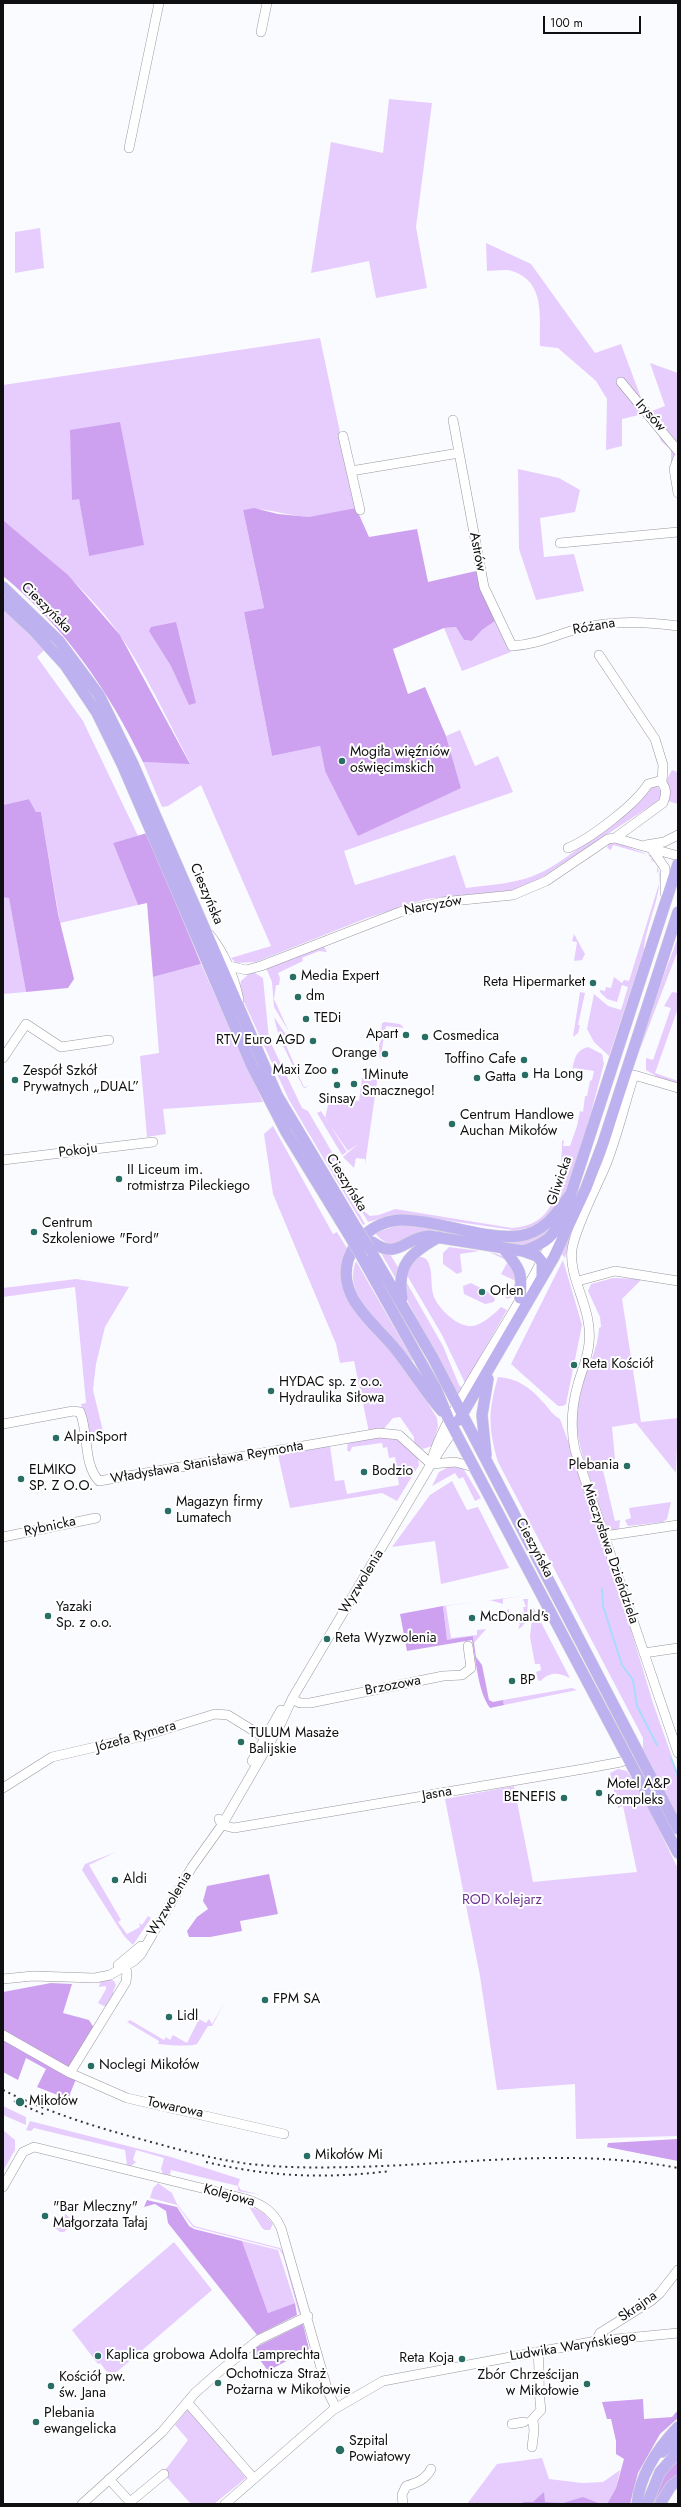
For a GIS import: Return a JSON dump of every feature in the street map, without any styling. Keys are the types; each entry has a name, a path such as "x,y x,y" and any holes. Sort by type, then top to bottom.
{"main road":[{"name":"Cieszyńska","path":"3,587 59,641 99,696 133,764 204,927 242,1019 277,1095 353,1232 363,1259 436,1389 474,1467 678,1853"},
{"name":"Cieszyńska","path":"3,602 33,630 65,665 97,713 122,764 252,1066 286,1132 353,1232 370,1245 488,1464 678,1829"},
{"name":"Gliwicka","path":"554,1234 564,1215 569,1196 588,1147 664,902 678,864"},
{"name":"Gliwicka","path":"452,1424 459,1411 491,1367 542,1279 554,1257 580,1200 603,1143 678,912"},
{"path":"452,1424 428,1395 396,1349 354,1301 347,1285 346,1267 350,1253 359,1239 369,1231 388,1221 414,1221 509,1236 530,1233 550,1222 569,1196"},
{"path":"523,1251 536,1247 554,1234"},
{"path":"370,1245 394,1250 422,1236 438,1237 523,1251 537,1256 542,1262 542,1279"},
{"path":"402,1302 400,1289 404,1265 420,1247 438,1237"},
{"path":"507,1249 521,1256 542,1262 554,1257"},
{"path":"507,1249 520,1270 522,1280 520,1298"},
{"path":"488,1464 482,1415 491,1367"},
{"path":"637,2504 641,2486 654,2459 663,2443 678,2427"},
{"path":"654,2459 678,2440"},
{"path":"647,2504 658,2477 678,2452"},
{"path":"660,2504 671,2486 678,2481"}],"street":[{"path":"129,148 159,3"},
{"path":"261,32 267,3"},
{"name":"Irysów","path":"621,382 678,451"},
{"name":"Astrów","path":"453,420 484,586 512,646"},
{"path":"343,436 360,510"},
{"path":"351,471 459,453"},
{"path":"678,458 674,469 678,493"},
{"path":"560,543 678,532"},
{"name":"Różana","path":"512,646 526,645 574,630 598,625 640,622 678,626"},
{"name":"Narcyzów","path":"235,982 246,970 400,912 442,902 513,895 535,887 608,839 615,838 663,803 666,792 662,783 662,760 655,739 599,655"},
{"path":"568,848 582,841 624,810 638,798 648,784 656,781 662,783"},
{"path":"647,846 664,842 678,835"},
{"path":"615,838 678,856"},
{"path":"647,846 665,868 664,902"},
{"path":"204,927 218,946 235,982 242,1019"},
{"path":"228,966 246,970"},
{"path":"3,1058 26,1024 61,1047 109,1040"},
{"path":"678,1088 634,1075 606,1165 572,1248 573,1269 578,1281 615,1271 678,1281"},
{"name":"Pokoju","path":"3,1160 153,1142"},
{"name":"Gliwicka","path":"459,1411 520,1298 542,1262 554,1234"},
{"name":"Mieczysława Dzieńdziela","path":"578,1281 588,1312 590,1334 587,1356 575,1397 573,1442 579,1464 678,1753"},
{"name":"Władysława Stanisława Reymonta","path":"3,1424 73,1411 80,1412 84,1422 91,1473 99,1481 379,1433 399,1435 430,1464"},
{"name":"Wyzwolenia","path":"3,1979 33,1976 77,1977 87,1979 110,1975 122,1966 137,1958 192,1867 201,1846 222,1820 268,1740 286,1702 292,1699 430,1464 437,1442 452,1424"},
{"path":"430,1464 454,1462 474,1467"},
{"name":"Rybnicka","path":"3,1537 96,1518"},
{"path":"604,1536 678,1525"},
{"name":"Brzozowa","path":"292,1699 300,1703 310,1703 429,1679 462,1675 471,1668 468,1646"},
{"path":"644,1653 678,1648"},
{"name":"Józefa Rymera","path":"3,1788 52,1757 144,1736 215,1714 228,1715 268,1740"},
{"name":"Jasna","path":"222,1820 244,1826 583,1769 621,1762 629,1758"},
{"path":"70,2073 128,1980 127,1972 122,1966"},
{"name":"Wyzwolenia","path":"77,1977 122,1966"},
{"path":"110,1975 116,1976 119,1981 120,1992"},
{"name":"Towarowa","path":"3,2035 70,2073 127,2098 284,2134"},
{"name":"Kolejowa","path":"3,2187 23,2152 27,2148 34,2147 252,2200 268,2209 278,2220 308,2316 328,2392 336,2408"},
{"name":"Skrajna","path":"596,2341 600,2333 660,2293 678,2270"},
{"path":"82,2504 162,2432 187,2402 258,2340 308,2316"},
{"name":"Ludwika Waryńskiego","path":"225,2504 336,2408 384,2381 596,2341 678,2333"},
{"path":"512,2424 529,2421 542,2410 538,2391 540,2370 538,2352"},
{"path":"187,2402 254,2479"},
{"path":"529,2421 534,2431 532,2447"},
{"path":"403,2504 402,2495 406,2486 416,2483 428,2474 431,2469"},
{"path":"109,2479 129,2503 164,2474"}],"green space":[{"path":"389,99 432,103 416,227 427,288 376,298 369,261 311,273 331,142 383,153"},
{"path":"40,228 44,268 15,273 15,232"},
{"path":"486,243 531,264 595,353 621,344 644,406 643,414 622,419 622,446 606,450 607,399 596,381 558,348 540,346 540,312 536,292 531,283 523,276 512,271 487,271"},
{"path":"320,338 356,508 313,517 258,509 243,510 264,608 244,612 272,756 320,746 325,771 461,788 446,736 460,730 475,766 498,756 513,792 344,851 355,885 455,855 466,888 525,879 545,871 580,848 627,810 647,790 656,786 662,792 661,799 533,883 516,890 426,899 367,918 256,962 236,963 231,958 271,946 201,785 168,806 162,807 143,762 190,763 157,698 130,650 108,619 80,588 3,520 3,385","holes":["120,422 89,556 79,498 72,500"]},
{"path":"650,363 678,373 678,454 671,463 671,450 661,441 649,412 665,406"},
{"path":"518,469 559,478 580,490 575,512 540,518 544,557 574,554 584,591 536,600 519,549"},
{"path":"3,608 44,650 37,657 83,721 138,836 113,843 138,905 60,923 41,812 36,812 29,799 3,805"},
{"path":"495,621 511,652 462,671 444,628 456,627 464,640 472,641 482,630"},
{"path":"672,770 678,772 678,804 668,801 667,779"},
{"path":"609,843 621,844 644,854 613,845 611,850 607,848"},
{"path":"659,883 658,893 644,950 609,1056 594,1042 587,1029 594,994 608,1006 621,1010 628,987 622,985 617,1002 607,999 600,992 600,990 605,991 606,987 611,988 614,977 622,983 624,980 629,981"},
{"path":"3,897 9,897 26,992 3,994"},
{"path":"574,934 585,954 582,960 574,961 577,942 572,941"},
{"path":"678,937 678,950 631,1073 603,1163 569,1242 565,1258 561,1253"},
{"path":"323,945 327,952 319,951 302,958 303,961 278,973 280,978 279,985 276,985 274,999 289,1032 274,1007 272,982 266,968"},
{"path":"201,964 263,1102 163,1109 166,1134 147,1137 140,1056 159,1053 153,977"},
{"path":"250,973 255,973 263,978 269,1039 302,1108 308,1111 336,1159 331,1163 365,1224 363,1225 289,1100 239,991 241,981"},
{"path":"580,992 585,993 578,1025 580,1025 578,1033 573,1037"},
{"path":"672,992 678,993 678,1008 655,1073 678,1081 673,1083 656,1078 656,1076 646,1070 646,1058 653,1060 671,1008 664,1006"},
{"path":"274,1017 289,1039 284,1041 295,1066 298,1066 301,1072 298,1074 304,1087 309,1086 305,1088 303,1087 279,1037"},
{"path":"382,1023 400,1024 404,1028 386,1026 380,1060 379,1045 383,1035 381,1033"},
{"path":"588,1047 602,1054 604,1064 575,1167 559,1205 550,1216 542,1222 528,1228 513,1230 410,1215 388,1216 368,1222 359,1207 370,1216 379,1215 395,1209 512,1228 528,1225 540,1218 549,1209 555,1198 561,1170 562,1141 564,1140 563,1146 570,1146 577,1126 580,1111 583,1112 585,1096 587,1096 594,1071 574,1068 572,1072 576,1056 584,1048"},
{"path":"368,1077 378,1078 365,1165 365,1159 356,1158 354,1168 343,1157 358,1144 348,1151 325,1118 330,1097 359,1101 362,1078 367,1079"},
{"path":"321,1111 347,1152 342,1155 317,1113"},
{"path":"273,1126 333,1234 337,1232 348,1250 342,1280 403,1363 437,1418 438,1427 432,1446 423,1449 414,1444 414,1437 400,1417 393,1418 382,1431 369,1432 354,1361 340,1363 336,1344 273,1194 264,1134"},
{"path":"338,1161 353,1186 359,1206 334,1164"},
{"path":"406,1225 442,1230 543,1232 553,1226 545,1238 521,1246 431,1231 395,1244 382,1240 375,1233 395,1226"},
{"path":"449,1247 480,1251 460,1254 462,1272 457,1274 443,1264 443,1253"},
{"path":"489,1252 504,1257 515,1267 519,1280 515,1296 507,1299 504,1295 504,1293 509,1295 516,1281 501,1274 508,1261"},
{"path":"381,1253 390,1254 399,1269 396,1279"},
{"path":"417,1257 427,1260 431,1272 432,1289 436,1302 455,1321 467,1326 473,1326 492,1316 501,1307 507,1310 465,1383 442,1335 405,1272"},
{"path":"563,1260 582,1325 566,1404 563,1406 558,1406 511,1364"},
{"path":"356,1261 413,1360 410,1362 379,1329 361,1303 355,1289 353,1275"},
{"path":"404,1278 443,1346 459,1385 462,1388 456,1394 408,1302"},
{"path":"613,1278 642,1279 622,1299 641,1422 678,1418 676,1473 636,1423 612,1427 615,1459 601,1462 615,1521 620,1520 619,1529 611,1531 603,1518 582,1454 576,1415 580,1389 597,1344 599,1328 601,1327 600,1317 588,1291 591,1284"},
{"path":"76,1279 129,1287 105,1327 96,1364 93,1390 103,1431 88,1434 81,1404 86,1403 75,1287 3,1297 3,1288"},
{"path":"471,1283 490,1293 495,1299 494,1302 485,1304 464,1294 463,1286"},
{"path":"498,1377 517,1381 528,1388 552,1413 560,1419 602,1534 653,1703 678,1774 678,1818 643,1749 643,1738 498,1462 492,1439 490,1419 492,1400"},
{"path":"379,1436 398,1438 418,1458 419,1465 397,1501 382,1493 290,1508 278,1455 330,1446 335,1481 344,1480 347,1494 399,1485 395,1457 389,1458 387,1447 383,1448 382,1443 352,1447 350,1452 347,1450 348,1443"},
{"path":"452,1465 463,1468 481,1498 475,1501 463,1477 459,1479 455,1473 432,1486 439,1472"},
{"path":"452,1481 467,1510 478,1507 509,1568 441,1584 435,1541 392,1547 430,1495"},
{"path":"671,1502 667,1519 663,1522 628,1526 625,1520 631,1518 629,1508"},
{"path":"523,1596 503,1599 503,1604 490,1600"},
{"path":"523,1599 528,1599 527,1616 522,1627 518,1629 520,1624 510,1616 506,1620 507,1610 509,1609 509,1614 524,1612 523,1607 526,1607"},
{"path":"479,1602 446,1606 451,1638 477,1635 477,1630 486,1629 474,1643 473,1636 447,1641 443,1606"},
{"path":"533,1607 570,1678 562,1675 551,1674 541,1681 538,1680 536,1672 541,1670 540,1664 535,1664 530,1637"},
{"path":"572,1688 577,1690 504,1705 503,1700"},
{"name":"ROD Kolejarz","path":"618,1769 627,1771 645,1800 678,1869 678,2136 576,2139 575,2084 497,2090 480,1976 445,1799 514,1786 533,1882 637,1872 623,1806 618,1808 610,1773"},
{"path":"116,1852 89,1865 121,1920 118,1922 127,1934 140,1927 139,1923 142,1925 148,1916 151,1918 133,1945 124,1936 82,1870 85,1864"},
{"path":"110,1979 114,1981 116,1985 113,1992 114,1993 106,2007 98,2003 106,1989 106,1986 99,1987 100,1982"},
{"path":"225,2002 212,2026 208,2026 197,2044 193,2045 178,2046 158,2044 159,2041 127,2022 130,2020 164,2040 166,2037 170,2040 173,2035 187,2043 199,2019 206,2023 209,2019 212,2024"},
{"path":"3,2106 26,2117 26,2125 3,2115"},
{"path":"30,2121 171,2157 240,2179 238,2185 241,2190 261,2195 238,2191 238,2186 171,2170 170,2175 163,2174 161,2169 164,2158 136,2150 133,2160 136,2162 131,2166 127,2165 125,2150 34,2128 31,2131 26,2130"},
{"path":"3,2130 15,2140 15,2150 3,2171"},
{"path":"158,2183 172,2193 177,2204 194,2226 280,2248 283,2252 301,2310 299,2314 283,2255 279,2249 193,2227 177,2205 150,2198 153,2188"},
{"path":"248,2205 264,2213 273,2224 270,2230 265,2230 262,2228"},
{"path":"66,2214 74,2223 64,2232 60,2232 55,2228 55,2223"},
{"path":"242,2241 278,2250 295,2303 268,2313"},
{"path":"174,2242 212,2290 111,2377 100,2363 98,2364 72,2330"},
{"path":"188,2409 246,2478 214,2504 191,2504 163,2473 188,2440 175,2425"},
{"path":"542,2458 549,2479 582,2483 603,2482 620,2470 616,2488 607,2504 467,2504 497,2464"}],"shaded area":[{"path":"120,422 144,545 89,556 79,499 72,500 70,430"},
{"path":"254,508 278,514 309,517 356,508 369,537 417,529 428,582 476,571 495,621 482,630 472,641 464,640 456,627 444,628 393,649 408,694 425,687 446,736 461,788 358,836 325,771 320,746 272,756 244,612 264,608 243,510"},
{"path":"3,520 68,575 120,635 190,764 143,762 115,710 83,661 46,616 3,576"},
{"path":"176,622 196,703 189,705 171,666 149,631 151,627"},
{"path":"29,799 36,812 41,812 58,914 74,979 68,988 26,992 9,898 3,897 3,805"},
{"path":"147,833 201,964 153,977 147,903 138,905 113,843"},
{"path":"443,1606 447,1640 473,1636 476,1657 482,1665 489,1700 493,1702 503,1700 504,1705 490,1708 486,1701 480,1685 472,1640 407,1651 400,1614"},
{"path":"269,1874 278,1914 240,1921 242,1931 210,1937 189,1937 187,1931 197,1917 208,1909 203,1901 207,1886"},
{"path":"51,1983 72,1984 63,2013 89,2020 94,2028 69,2068 3,2033 3,1992"},
{"path":"3,2038 76,2079 68,2099 37,2087 46,2069 26,2058 18,2080 3,2072"},
{"path":"678,2139 678,2161 607,2147 608,2143"},
{"path":"147,2200 177,2207 189,2226 194,2229 242,2241 268,2313 295,2303 297,2315 257,2335 168,2223 166,2211 155,2204 144,2207"},
{"path":"303,2324 309,2349 268,2371 252,2349"},
{"path":"643,2399 644,2419 672,2417 678,2410 678,2418 660,2434 638,2473 630,2504 607,2504 616,2488 624,2459 616,2454 616,2441 611,2419 607,2419 602,2402"},
{"path":"678,2459 678,2477 656,2504 651,2504 666,2472"},
{"path":"544,2492 545,2502 563,2503 583,2497 601,2504 522,2504 523,2502 533,2502"}],"waterway":[{"path":"602,1589 603,1606 622,1665 633,1680 637,1706 657,1745"},
{"path":"671,1758 678,1776"}],"railway":[{"path":"3,2090 49,2110 97,2127 217,2159 260,2165 290,2167 392,2166 555,2158 637,2162 678,2168"},
{"path":"14,2101 45,2115"},
{"path":"206,2162 275,2174 321,2176 366,2174 390,2171"}],"place":[{"name":"Mogiła więźniów oświęcimskich","path":"342,761"},
{"name":"Media Expert","path":"293,977"},
{"name":"Reta Hipermarket","path":"593,983"},
{"name":"dm","path":"298,997"},
{"name":"TEDi","path":"306,1019"},
{"name":"Apart","path":"406,1035"},
{"name":"Cosmedica","path":"425,1037"},
{"name":"RTV Euro AGD","path":"313,1041"},
{"name":"Orange","path":"385,1054"},
{"name":"Toffino Cafe","path":"524,1060"},
{"name":"Maxi Zoo","path":"335,1071"},
{"name":"Ha Long","path":"525,1075"},
{"name":"Gatta","path":"477,1078"},
{"name":"Zespół Szkół Prywatnych „DUAL”","path":"15,1080"},
{"name":"1Minute Smacznego!","path":"354,1084"},
{"name":"Sinsay","path":"337,1085"},
{"name":"Centrum Handlowe Auchan Mikołów","path":"452,1124"},
{"name":"II Liceum im. rotmistrza Pileckiego","path":"119,1179"},
{"name":"Centrum Szkoleniowe \"Ford\"","path":"34,1232"},
{"name":"Orlen","path":"482,1292"},
{"name":"Reta Kościół","path":"574,1365"},
{"name":"HYDAC sp. z o.o. Hydraulika Siłowa","path":"271,1391"},
{"name":"AlpinSport","path":"56,1438"},
{"name":"Plebania","path":"627,1466"},
{"name":"Bodzio","path":"364,1472"},
{"name":"ELMIKO SP. Z O.O.","path":"21,1479"},
{"name":"Magazyn firmy Lumatech","path":"168,1511"},
{"name":"Yazaki Sp. z o.o.","path":"48,1616"},
{"name":"McDonald's","path":"472,1618"},
{"name":"Reta Wyzwolenia","path":"327,1639"},
{"name":"BP","path":"512,1681"},
{"name":"TULUM Masaże Balijskie","path":"241,1742"},
{"name":"Motel A&P Kompleks","path":"599,1793"},
{"name":"BENEFIS","path":"564,1798"},
{"name":"Aldi","path":"115,1880"},
{"name":"FPM SA","path":"265,2000"},
{"name":"Lidl","path":"169,2017"},
{"name":"Noclegi Mikołów","path":"91,2066"},
{"name":"Mikołów","path":"20,2102"},
{"name":"Mikołów Mi","path":"307,2156"},
{"name":"\"Bar Mleczny\" Małgorzata Tałaj","path":"45,2216"},
{"name":"Kaplica grobowa Adolfa Lamprechta","path":"98,2356"},
{"name":"Reta Koja","path":"462,2359"},
{"name":"Ochotnicza Straż Pożarna w Mikołowie","path":"218,2383"},
{"name":"Zbór Chrześcijan w Mikołowie","path":"587,2384"},
{"name":"Kościół pw. św. Jana","path":"51,2386"},
{"name":"Plebania ewangelicka","path":"36,2422"},
{"name":"Szpital Powiatowy","path":"340,2450"}]}
